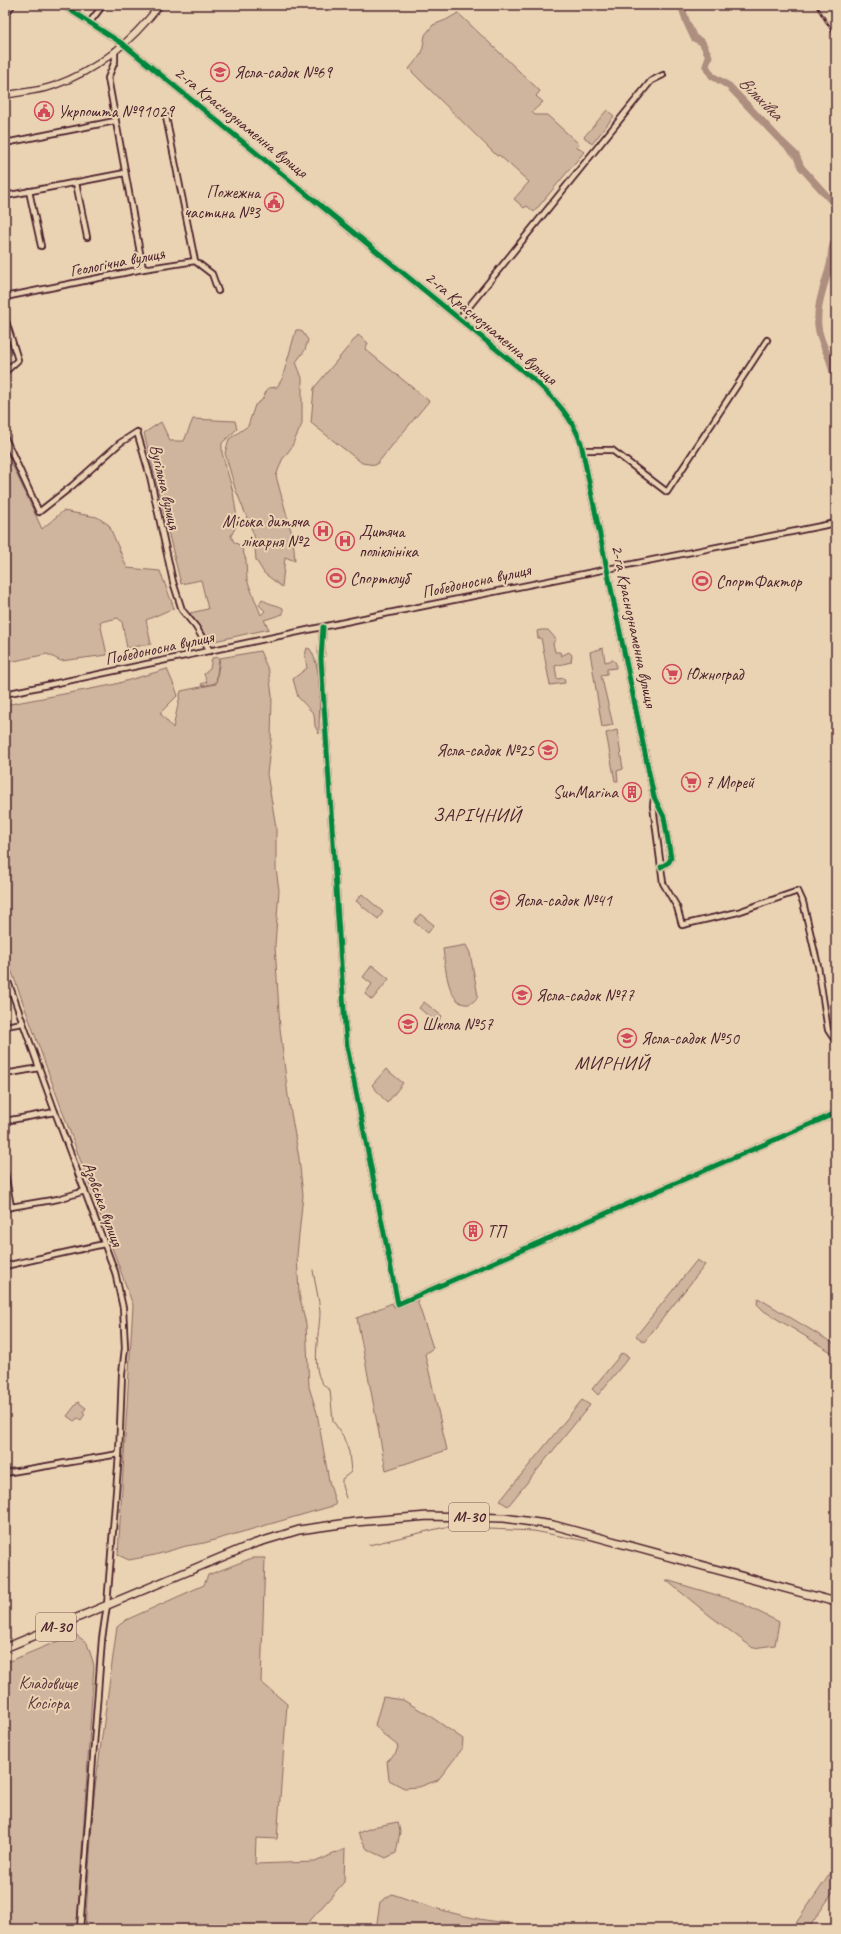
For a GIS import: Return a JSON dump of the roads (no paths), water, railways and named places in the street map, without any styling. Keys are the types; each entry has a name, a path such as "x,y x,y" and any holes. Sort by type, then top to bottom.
{"highway":[{"name":"М-30","path":"5,1648 253,1544 299,1530 355,1522 428,1516 504,1518 553,1525 836,1602"}],"main road":[{"path":"5,95 52,86 87,71 108,58 160,5"}],"street":[{"path":"5,16 12,5"},
{"name":"2-га Краснознаменна вулиця","path":"62,5 123,44 548,392 570,419 577,430 583,450 654,797 664,817 671,858 669,862 661,867 653,806 654,797"},
{"path":"90,22 103,5"},
{"path":"115,51 115,61 108,78 143,269"},
{"path":"459,319 651,81 663,75"},
{"path":"166,117 195,261 212,274 218,291"},
{"path":"5,143 115,121"},
{"path":"5,196 125,173"},
{"path":"76,183 87,237"},
{"path":"29,191 41,246"},
{"name":"Геологічна вулиця","path":"5,297 143,269 195,261"},
{"path":"5,318 18,360 5,372"},
{"path":"583,450 612,450 667,492 767,340"},
{"name":"Вугільна вулиця","path":"5,438 39,512 72,486 120,443 137,432 150,476 173,582 182,610 196,627 210,651"},
{"name":"Победоносна вулиця","path":"5,694 608,568 836,523"},
{"path":"323,627 321,659 344,1026 398,1304 836,1113"},
{"path":"661,867 663,883 677,907 682,925 738,912 798,891 803,902 818,966 828,1030 836,1042"},
{"name":"Азовська вулиця","path":"5,973 54,1112 115,1272 123,1308 125,1348 119,1454 107,1605 102,1639 80,1929"},
{"path":"5,1026 23,1023"},
{"path":"5,1074 39,1068"},
{"path":"5,1121 54,1112"},
{"path":"5,1173 11,1207"},
{"path":"5,1208 58,1199 85,1191"},
{"path":"5,1266 104,1244"},
{"path":"5,1473 119,1454"}],"waterway":[{"name":"Вільхівка","path":"681,5 694,38 702,42 709,56 706,66 712,76 729,86 796,155 801,167 836,206"},
{"name":"Вільхівка","path":"836,238 832,248 830,265 818,310 818,326 820,335 830,361 832,371 836,378"},
{"path":"313,1270 320,1312 316,1355 317,1366 319,1376 323,1384 330,1390 333,1421 343,1436 349,1452 351,1472 342,1479 342,1486 346,1498"},
{"path":"369,1545 445,1527 534,1531 586,1541"}],"railway":[{"path":"816,5 836,37"}],"place":[{"name":"Ясла-садок №69","path":"220,72"},
{"name":"Укрпошта №91029","path":"44,111"},
{"name":"Пожежна частина №3","path":"274,202"},
{"name":"Міська дитяча лікарня №2","path":"323,531"},
{"name":"Дитяча поліклініка","path":"345,541"},
{"name":"Спортклуб","path":"336,578"},
{"name":"СпортФактор","path":"702,581"},
{"name":"Южноград","path":"672,674"},
{"name":"Ясла-садок №25","path":"548,750"},
{"name":"7 Морей","path":"691,782"},
{"name":"SunMarina","path":"632,792"},
{"name":"Ясла-садок №41","path":"500,900"},
{"name":"Ясла-садок №77","path":"522,995"},
{"name":"Школа №57","path":"408,1024"},
{"name":"Ясла-садок №50","path":"627,1038"},
{"name":"ТП","path":"473,1231"}],"district":[{"name":"ЗАРІЧНИЙ","path":"477,815"},
{"name":"МИРНИЙ","path":"612,1063"}],"park label":[{"name":"Кладовище Косіора","path":"48,1693"}]}
